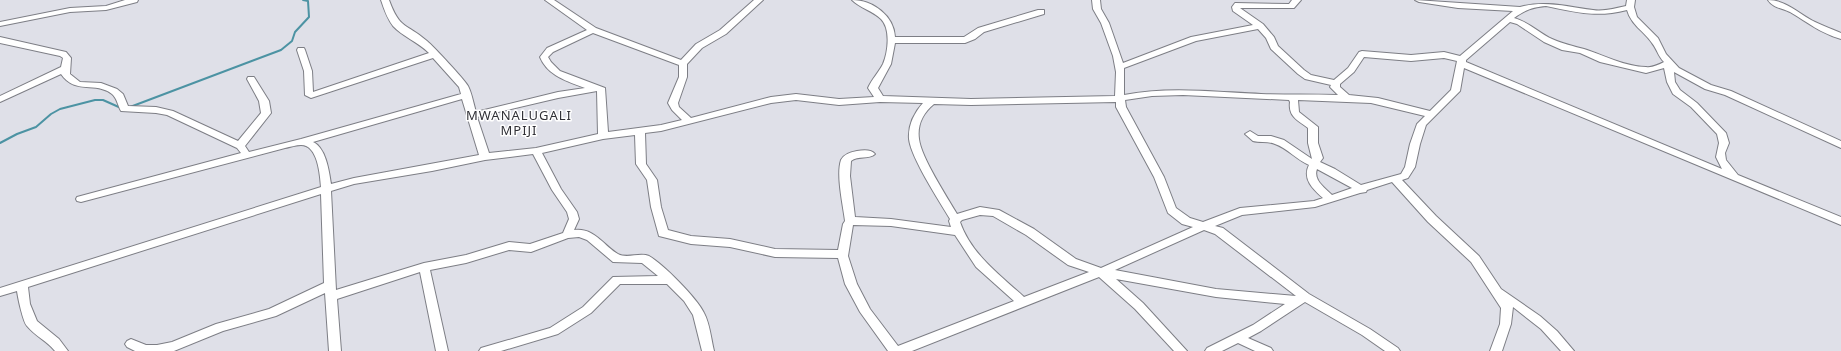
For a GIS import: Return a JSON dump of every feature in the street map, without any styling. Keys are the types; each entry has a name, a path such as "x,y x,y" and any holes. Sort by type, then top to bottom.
{"street":[{"path":"0,24 70,10 106,8 134,0"},
{"path":"385,0 390,14 397,25 424,43 456,77 467,95 485,157"},
{"path":"549,0 593,30 683,64"},
{"path":"690,121 676,108 673,103 673,98 683,77 683,64 699,46 723,32 759,0"},
{"path":"856,0 884,17 888,25 891,40 890,53 886,65 873,88 880,99"},
{"path":"1096,0 1098,9 1118,56 1121,107 1126,120 1159,177 1172,210 1186,221 1202,227 1220,231 1302,299 1366,332 1394,351"},
{"path":"1297,0 1291,6 1256,3 1236,7 1236,9 1260,26 1270,37 1274,47 1301,72 1308,77 1336,83"},
{"path":"1419,0 1458,6 1488,4 1521,9"},
{"path":"1451,0 1458,6"},
{"path":"1772,0 1774,3 1799,14 1811,23 1841,36"},
{"path":"1488,4 1507,19 1520,22 1547,40 1565,48 1582,51 1603,60 1646,70 1658,68 1668,63"},
{"path":"899,351 1101,272 1202,227 1240,212 1279,206 1315,204 1404,176 1410,167 1420,130 1430,114 1437,110 1455,91 1461,61 1507,19 1521,9 1531,6 1546,4 1586,12 1601,13 1630,4 1633,18 1655,40 1662,55 1668,63 1688,77 1708,87 1728,93 1841,144"},
{"path":"891,40 965,40 972,38 981,30 1041,12"},
{"path":"1119,67 1194,39 1260,26"},
{"path":"593,30 550,50 544,56 545,62 553,70 602,90 603,136"},
{"path":"0,40 63,54 67,58 66,73 68,76 78,84 101,86 118,94 124,109 156,110 170,113 240,146 249,154"},
{"path":"301,50 308,71 308,93 311,95 435,54"},
{"path":"1336,83 1351,70 1362,54 1411,58 1444,55 1643,140 1841,221"},
{"path":"1668,63 1671,82 1676,92 1694,105 1721,133 1724,143 1720,157 1734,176"},
{"path":"0,99 66,68"},
{"path":"240,146 266,113 264,101 251,78"},
{"path":"1336,83 1335,87 1347,99"},
{"path":"473,115 594,88"},
{"path":"0,292 327,188 354,181 432,168 485,157 536,151 603,136 640,132 771,100 796,97 839,102 880,99 971,102 1120,98 1141,93 1164,92 1195,94 1212,92 1246,96 1371,100 1430,114"},
{"path":"81,199 249,154 302,142 467,95"},
{"path":"1292,98 1295,102 1295,113 1313,127 1314,143 1318,155 1310,174 1311,180 1331,199"},
{"path":"932,100 919,113 915,123 914,139 933,184 955,219 958,232 980,264 1023,303"},
{"path":"640,132 641,164 652,180 656,207 663,234 692,240 730,243 775,253 838,254 843,256"},
{"path":"1250,134 1256,139 1271,139 1281,142 1315,164 1331,170 1362,190"},
{"path":"302,142 315,146 320,158 327,188 335,351"},
{"path":"536,151 557,190 572,212 574,219 567,235"},
{"path":"870,154 848,157 846,160 844,171 850,221 848,224 843,256 851,284 866,312 895,351"},
{"path":"1395,178 1432,219 1475,259 1507,307 1508,315 1496,351"},
{"path":"955,219 980,211 995,213 1030,232 1072,262 1101,272 1216,293 1302,299"},
{"path":"850,221 875,220 912,224 958,232"},
{"path":"131,344 145,350 156,351 174,346 220,327 272,313 331,291 424,267 466,259 509,246 530,248 567,235 579,233 591,237 616,259 645,259 670,280 688,298 699,314 708,351"},
{"path":"424,267 442,351"},
{"path":"1101,272 1139,306 1181,351"},
{"path":"485,351 554,331 580,316 617,280 670,280"},
{"path":"22,285 24,304 30,316 30,323 55,342 62,351"},
{"path":"1495,290 1527,310 1559,340 1568,351"},
{"path":"1211,351 1257,328 1302,299"},
{"path":"1238,338 1266,351"}],"waterway":[{"path":"130,107 281,50 292,41 295,32 309,17 308,1 303,0"},
{"path":"0,143 17,134 36,127 51,114 60,109 95,100 103,100 121,108"}],"district":[{"name":"MWANALUGALI MPIJI","path":"519,122"}]}
